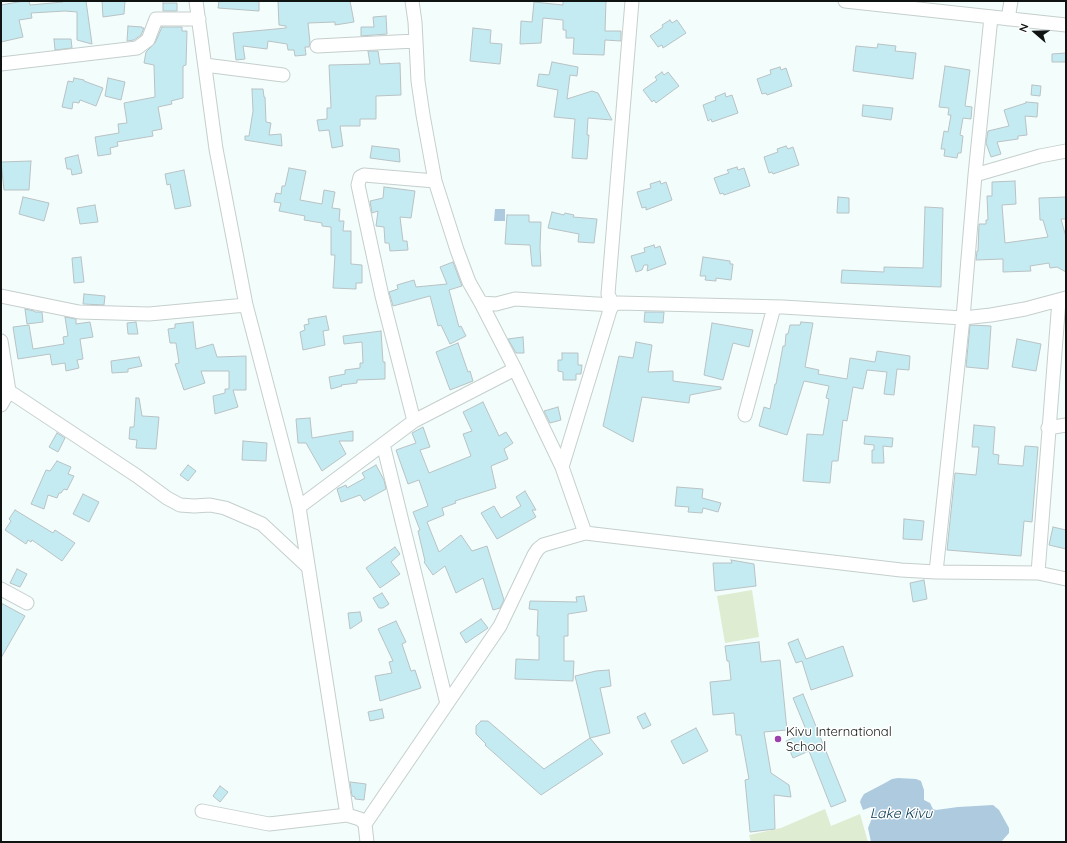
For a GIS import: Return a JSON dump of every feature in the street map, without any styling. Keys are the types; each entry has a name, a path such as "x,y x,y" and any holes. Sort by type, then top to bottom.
{"street":[{"path":"196,1 216,149 246,305 299,507 347,815"},
{"path":"412,1 415,22 418,81 434,181 469,282 481,303 562,467 586,533"},
{"path":"613,304 608,294 632,1"},
{"path":"845,1 1066,25"},
{"path":"1008,19 1011,1"},
{"path":"936,572 963,318 990,17"},
{"path":"1,64 137,48 148,40 156,19 199,19"},
{"path":"318,46 415,41"},
{"path":"205,65 283,75"},
{"path":"975,175 1040,156 1066,151"},
{"path":"414,421 382,296 358,185 360,177 364,175 434,181"},
{"path":"1,296 79,312 149,314 246,305"},
{"path":"481,303 496,304 515,299 613,304 624,302 774,307 963,318 1025,310 1062,299 1048,428 1038,573"},
{"path":"562,467 613,304"},
{"path":"745,415 774,307"},
{"path":"1,342 5,389 1,405"},
{"path":"299,507 414,421 514,369"},
{"path":"5,389 137,476 167,498 180,505 210,505 225,508 262,524 308,567"},
{"path":"1048,428 1066,425"},
{"path":"383,444 447,704"},
{"path":"367,842 365,824 503,622 538,549 543,545 586,533 901,570 936,572 1038,573 1066,578"},
{"path":"1,589 27,603"},
{"path":"202,811 261,823 276,824 347,815 360,820 365,824"}],"green space":[{"path":"752,590 759,637 725,643 717,596"},
{"path":"825,809 831,826 860,814 868,842 751,842 749,835 781,828"}],"water":[{"path":"495,209 505,209 505,221 494,221"},
{"name":"Lake Kivu","path":"892,779 916,779 921,781 924,790 924,800 930,803 933,809 936,810 993,805 999,810 1009,828 1009,833 1001,842 871,842 868,828 874,813 874,808 871,807 863,810 860,802 861,799 864,794"}],"building":[{"path":"29,1 30,5 63,1 86,1 92,44 77,40 77,12 65,11 31,13 32,18 19,20 23,37 1,42 1,5"},
{"path":"102,1 125,1 124,14 103,17"},
{"path":"219,1 259,1 259,11 218,8"},
{"path":"278,1 350,1 354,22 335,25 335,22 308,23 310,43 309,47 305,47 306,55 295,56 294,50 288,50 287,44 268,41 267,49 243,46 245,59 236,60 233,33 286,28 286,26 279,25"},
{"path":"563,1 606,1 605,31 621,31 621,41 605,40 604,55 573,54 574,38 566,38 566,30 563,30 563,20 543,18 541,43 520,44 521,21 532,22 534,2 563,5"},
{"path":"163,3 177,3 177,11 163,11"},
{"path":"386,16 387,34 361,36 361,27 374,27 373,17"},
{"path":"670,20 672,23 677,20 686,33 663,48 662,45 658,47 650,36"},
{"path":"128,26 144,28 141,35 134,40 127,41"},
{"path":"162,27 182,27 182,31 187,31 186,65 183,66 183,98 171,101 172,104 158,107 162,129 152,131 153,136 117,142 118,146 110,148 111,154 98,156 95,137 119,133 118,124 127,123 124,103 155,97 154,65 144,63 146,52 155,43"},
{"path":"473,28 491,30 490,43 502,44 500,64 470,61"},
{"path":"54,39 71,39 72,48 55,50"},
{"path":"878,44 896,46 895,51 916,53 913,79 853,71 856,46 877,48"},
{"path":"368,51 378,51 380,64 400,63 401,95 376,96 376,119 360,119 360,126 340,126 343,146 332,148 329,130 319,131 317,120 327,119 327,108 331,108 329,65 370,64"},
{"path":"1066,53 1066,62 1052,62 1052,54"},
{"path":"552,62 578,67 577,76 570,75 567,99 592,91 598,93 612,120 588,118 587,135 589,135 587,159 572,158 575,119 554,117 558,90 537,86 539,74 549,75"},
{"path":"945,66 970,70 965,106 972,107 971,119 963,118 960,135 963,136 961,153 958,153 957,158 944,156 945,149 941,149 944,131 948,132 951,115 948,115 949,108 939,107"},
{"path":"780,67 781,70 786,68 792,86 767,95 766,93 762,94 757,79 771,74 770,70"},
{"path":"662,72 664,75 668,72 679,86 656,103 654,100 652,102 643,90 657,80 655,77"},
{"path":"74,78 84,80 103,88 96,106 80,100 79,103 73,102 72,109 62,107 68,81 73,82"},
{"path":"108,78 125,82 121,100 105,96"},
{"path":"1032,85 1041,86 1040,96 1031,95"},
{"path":"252,89 263,89 265,97 266,122 271,123 269,135 281,134 282,146 245,140 245,136 249,136 253,111"},
{"path":"725,93 726,97 732,95 738,113 712,122 711,119 708,121 703,105 716,100 715,97"},
{"path":"1026,102 1038,103 1037,117 1025,116 1027,135 1018,136 1018,139 997,142 1001,154 991,157 986,143 988,131 1009,126 1004,110"},
{"path":"863,105 893,108 891,120 862,116"},
{"path":"372,146 399,149 400,162 370,158"},
{"path":"786,146 788,149 793,147 799,165 773,174 772,172 769,173 764,157 778,152 777,149"},
{"path":"78,155 82,173 72,175 71,169 67,169 65,158"},
{"path":"31,161 29,190 4,190 1,162"},
{"path":"737,167 738,170 744,168 750,186 724,195 723,193 720,194 714,178 729,173 727,170"},
{"path":"289,168 306,171 300,200 322,204 324,190 335,192 332,208 340,209 339,221 344,221 343,231 351,231 351,264 362,265 362,283 356,283 356,289 333,288 335,255 331,255 331,227 322,226 322,223 304,220 305,216 279,211 281,203 274,202 276,193 281,194 282,186 285,186"},
{"path":"184,170 191,206 175,209 170,184 167,185 165,174"},
{"path":"660,181 661,184 666,182 672,200 646,210 646,207 642,208 637,192 651,188 650,184"},
{"path":"1015,181 1016,204 1002,205 1005,243 1048,237 1043,220 1040,220 1039,198 1066,197 1066,219 1061,219 1066,237 1066,272 1057,267 1050,268 1049,263 1030,266 1031,271 1003,272 1003,259 976,260 978,251 979,224 986,224 986,220 988,220 987,196 992,196 992,182"},
{"path":"384,187 415,191 411,218 400,217 403,241 407,241 408,250 390,251 389,243 385,243 384,227 376,226 378,211 372,213 370,201 383,198"},
{"path":"23,197 49,203 44,221 19,214"},
{"path":"838,197 849,198 849,213 837,213"},
{"path":"95,205 98,222 80,224 77,208"},
{"path":"925,207 943,208 941,287 841,283 842,270 884,272 884,267 923,268"},
{"path":"552,212 564,215 565,213 574,215 573,217 597,219 594,243 578,242 579,234 548,228"},
{"path":"507,215 529,215 529,222 541,222 541,266 532,266 530,245 505,244"},
{"path":"654,245 655,248 660,246 666,264 647,271 648,265 644,265 642,270 636,272 631,256 645,252 644,248"},
{"path":"81,257 84,282 74,283 72,258"},
{"path":"703,257 730,261 730,264 733,264 731,280 716,278 716,281 705,280 706,276 700,276"},
{"path":"453,262 462,286 449,290 459,327 461,326 466,336 450,344 441,325 438,326 430,296 393,306 389,292 398,289 397,285 414,280 416,287 447,284 440,267"},
{"path":"84,294 105,296 104,305 83,304"},
{"path":"25,309 35,312 42,312 43,322 27,324"},
{"path":"645,312 664,312 663,323 644,322"},
{"path":"326,316 329,330 323,331 325,345 303,350 300,332 305,330 304,325 309,324 308,319"},
{"path":"65,317 76,319 76,324 90,322 93,337 80,339 83,359 77,360 79,368 66,371 65,363 52,365 50,354 18,359 13,327 29,325 33,349 64,344 63,337 68,336"},
{"path":"136,322 138,334 128,334 127,323"},
{"path":"193,322 196,349 213,344 217,357 246,356 246,390 233,390 238,407 215,414 213,396 225,393 225,389 229,389 229,371 201,371 205,383 184,390 175,364 179,363 176,343 170,343 168,329 175,328 175,324"},
{"path":"801,322 813,323 805,367 819,370 818,374 847,379 850,358 875,362 877,351 910,356 909,370 897,369 894,395 884,394 887,372 867,370 863,389 853,387 847,421 843,420 838,461 832,461 830,483 803,481 807,434 823,435 829,399 826,398 829,386 804,381 787,435 759,426 764,407 770,409 783,346 785,346 786,334 788,334 790,325 800,325"},
{"path":"712,323 753,330 749,347 733,343 723,380 704,375"},
{"path":"970,325 991,326 988,369 966,367"},
{"path":"381,331 383,362 385,362 385,379 357,380 357,383 341,385 342,386 331,389 329,377 345,374 345,370 360,368 360,363 363,363 362,342 344,344 343,336"},
{"path":"523,337 524,353 516,353 508,339"},
{"path":"1017,339 1041,344 1036,371 1012,367"},
{"path":"636,342 652,345 648,372 673,371 673,381 721,387 721,389 690,395 689,403 642,397 633,442 603,426 619,356 633,358"},
{"path":"458,343 468,372 470,371 473,381 450,390 436,352"},
{"path":"562,353 578,353 578,365 582,365 581,374 576,374 576,380 563,380 563,372 558,371 558,360 562,360"},
{"path":"139,357 142,366 128,369 128,372 112,373 111,361"},
{"path":"136,398 139,398 142,416 159,417 156,449 136,448 137,440 129,439 130,427 134,427"},
{"path":"483,402 499,436 506,432 513,443 504,449 508,459 491,466 496,488 455,501 456,503 442,508 444,515 427,522 439,552 461,535 472,551 487,546 504,600 500,608 493,610 483,578 456,593 445,566 433,575 424,562 418,531 420,530 413,512 428,506 419,480 408,484 396,450 416,443 412,433 423,427 430,447 420,450 429,473 471,456 463,434 472,431 463,412"},
{"path":"558,407 561,420 550,423 544,411"},
{"path":"310,418 312,438 353,431 353,441 339,441 346,454 322,471 306,443 298,443 296,419"},
{"path":"974,425 995,427 993,454 999,455 998,464 1023,466 1025,446 1038,447 1032,522 1024,521 1021,556 947,550 955,473 976,475 979,447 972,447"},
{"path":"57,433 65,438 58,452 49,447"},
{"path":"865,436 893,438 892,447 883,446 884,463 872,463 872,450 874,450 874,445 864,444"},
{"path":"243,441 267,443 266,461 242,460"},
{"path":"57,461 71,467 68,474 74,476 67,490 64,489 61,493 59,493 57,498 48,495 44,509 31,504 46,470 50,471"},
{"path":"188,465 196,471 188,481 180,475"},
{"path":"376,465 384,480 386,489 364,501 360,495 341,502 337,489 346,485 347,488 365,478 362,473"},
{"path":"677,487 703,489 702,498 721,503 718,512 703,508 702,513 688,512 689,507 675,506"},
{"path":"525,491 536,510 532,510 536,517 497,539 481,513 494,506 501,518 521,506 516,497"},
{"path":"83,494 99,502 89,522 73,514"},
{"path":"15,510 53,533 55,530 75,543 62,561 32,540 31,542 28,540 26,544 5,530 11,521 9,519"},
{"path":"904,519 924,521 922,540 903,539"},
{"path":"1053,527 1066,530 1066,549 1049,545"},
{"path":"395,547 400,554 391,562 400,574 380,588 366,568"},
{"path":"731,560 754,564 756,586 715,591 713,563 732,563"},
{"path":"17,569 27,574 20,587 10,583"},
{"path":"924,580 927,599 913,602 910,583"},
{"path":"382,593 389,604 383,608 379,608 373,598"},
{"path":"584,596 587,611 568,614 568,636 564,636 564,661 574,661 573,681 515,679 516,659 539,660 539,636 537,636 538,610 529,609 530,601 577,602 576,597"},
{"path":"1,603 25,616 1,658"},
{"path":"360,612 362,621 350,629 348,613"},
{"path":"481,619 488,628 466,643 460,633"},
{"path":"396,621 406,642 402,644 411,671 415,670 421,688 380,701 375,676 392,673 389,662 393,661 378,629"},
{"path":"798,639 806,659 843,646 853,676 811,690 802,661 796,663 788,643"},
{"path":"759,642 761,662 780,660 787,730 764,732 771,773 789,785 791,797 774,795 775,829 750,832 745,780 749,779 741,735 736,735 734,713 713,715 710,682 731,680 729,661 727,661 725,646"},
{"path":"609,670 611,686 600,688 610,733 590,738 575,676 596,671"},
{"path":"803,694 846,801 831,807 809,751 793,758 786,741 807,732 793,698"},
{"path":"382,709 384,718 370,721 368,712"},
{"path":"645,713 651,725 643,729 637,717"},
{"path":"481,721 488,721 544,769 590,738 603,754 541,795 485,745 486,744 476,734 476,726"},
{"path":"696,728 708,751 683,764 671,741"},
{"path":"350,782 366,784 364,800 355,799 355,797 352,796"},
{"path":"220,786 228,792 220,802 213,796"}],"place":[{"name":"Kivu International School","path":"778,739"}]}
